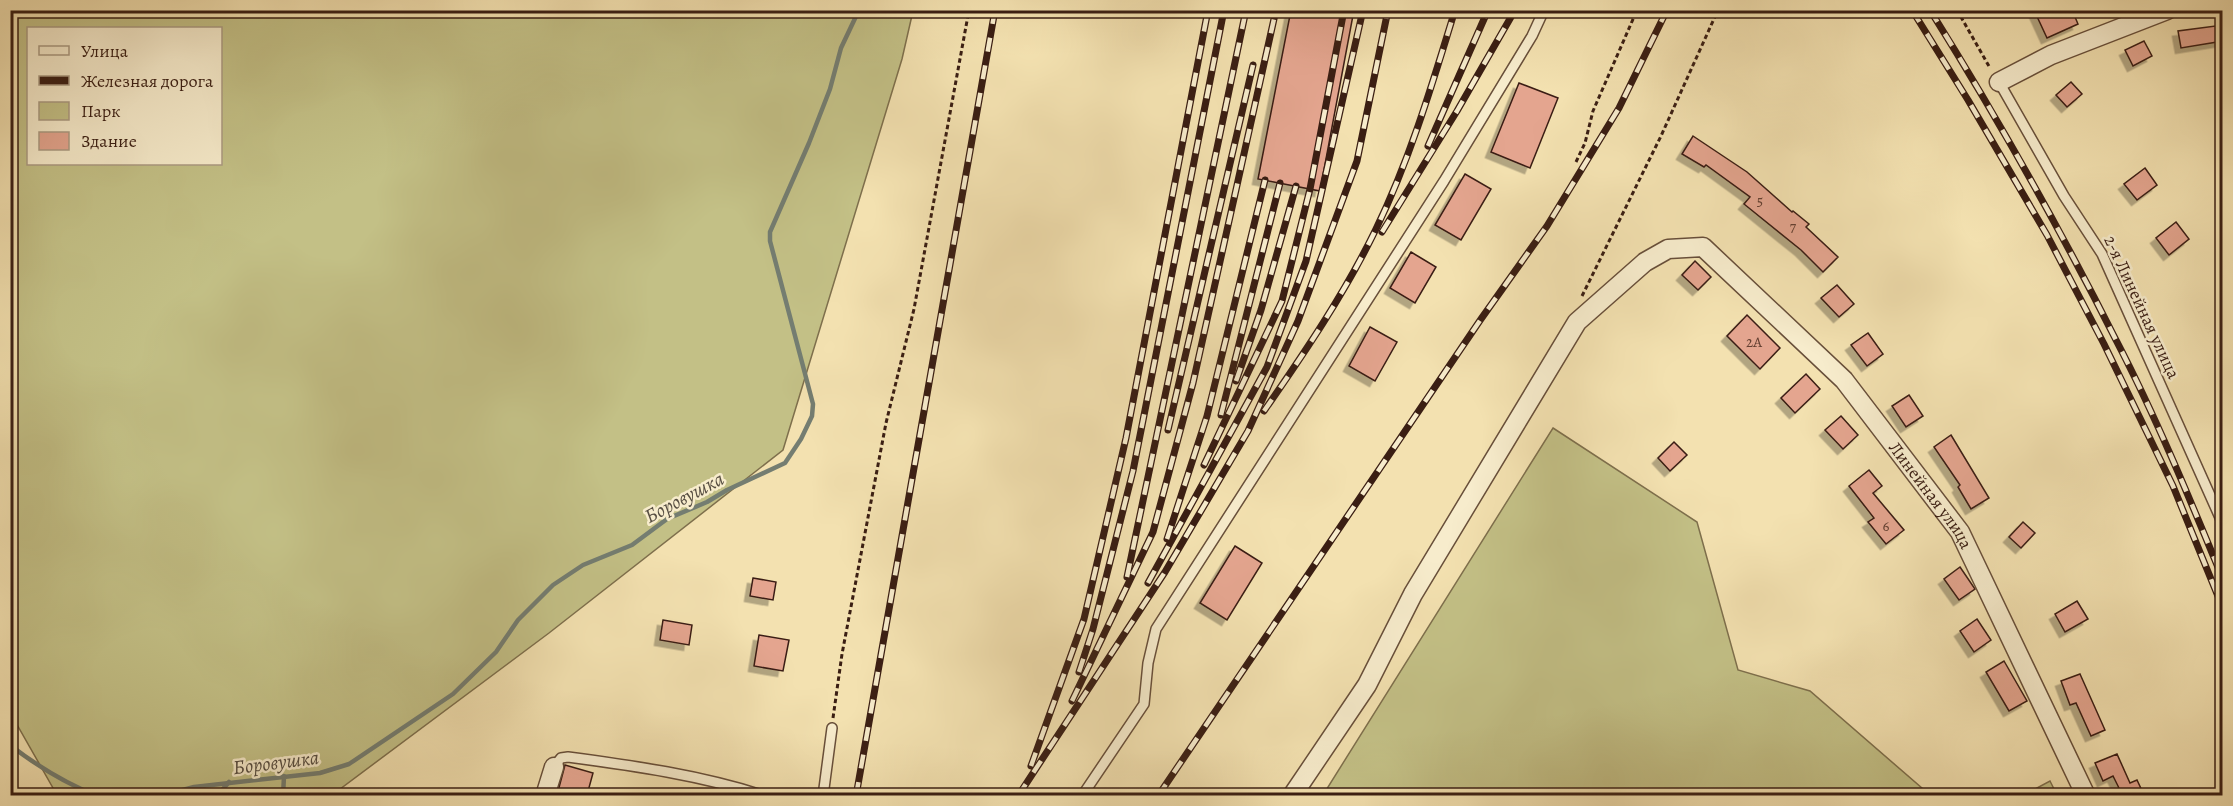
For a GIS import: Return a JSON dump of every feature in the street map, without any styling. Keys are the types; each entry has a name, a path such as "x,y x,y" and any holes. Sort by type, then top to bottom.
{"street":[{"path":"1999,82 2051,55 2167,10"},
{"name":"Линейная улица","path":"1577,321 1645,262 1668,249 1702,247 1844,380 1960,532 2086,795"},
{"path":"1292,795 1367,685 1413,594 1577,321"},
{"path":"545,795 554,766"}],"lane":[{"path":"1082,795 1144,704 1148,663 1156,629 1444,181 1532,36 1544,10"},
{"name":"2-я Линейная улица","path":"1999,82 2064,196 2102,254 2223,522"},
{"path":"823,795 831,728"},
{"path":"554,766 561,758 568,757 719,781 765,795"}],"path":[{"path":"831,728 842,654 886,423 914,309 969,10"},
{"path":"1576,162 1586,143 1593,111 1637,10"},
{"path":"1577,321 1583,290 1661,136 1718,10"},
{"path":"1957,10 1999,82"}],"green space":[{"path":"11,10 913,11 902,59 783,450 549,633 332,795 57,795 11,714"},
{"path":"1553,428 1697,522 1738,670 1810,691 1930,795 1323,795"},
{"path":"2050,781 2057,795 2024,795"}],"building":[{"path":"1291,10 1354,10 1320,191 1258,179"},
{"path":"2034,10 2072,10 2078,24 2047,38"},
{"path":"2223,25 2223,41 2181,48 2178,31"},
{"path":"2144,41 2152,56 2133,66 2125,50"},
{"path":"2071,82 2082,94 2067,107 2056,95"},
{"path":"1519,83 1558,98 1530,168 1491,152"},
{"path":"1693,136 1747,172 1809,224 1806,227 1838,257 1823,272 1801,250 1744,204 1750,197 1706,165 1704,167 1682,154"},
{"path":"2145,168 2157,185 2137,200 2124,184"},
{"path":"1465,174 1491,189 1461,240 1435,225"},
{"path":"2176,222 2189,239 2169,255 2156,238"},
{"path":"1411,252 1436,267 1415,303 1390,288"},
{"path":"1695,261 1711,277 1698,290 1682,275"},
{"path":"1837,285 1854,304 1839,317 1821,298"},
{"path":"1747,315 1780,348 1760,369 1727,336"},
{"path":"1370,327 1397,342 1375,381 1349,366"},
{"path":"1868,333 1883,354 1867,366 1851,345"},
{"path":"1806,374 1820,389 1795,413 1781,398"},
{"path":"1909,395 1923,416 1906,427 1892,406"},
{"path":"1841,416 1858,435 1843,449 1825,430"},
{"path":"1951,435 1989,498 1971,509 1958,487 1960,485 1934,447"},
{"path":"1674,442 1687,455 1670,471 1658,458"},
{"path":"1869,470 1882,486 1873,493 1904,530 1886,544 1868,522 1874,518 1849,486"},
{"path":"2023,522 2035,533 2021,548 2009,537"},
{"path":"1235,546 1262,563 1227,620 1200,603"},
{"path":"1960,567 1975,589 1959,600 1944,579"},
{"path":"753,578 776,582 773,600 750,596"},
{"path":"2077,601 2088,619 2065,632 2055,614"},
{"path":"1977,619 1991,640 1974,652 1960,631"},
{"path":"663,620 692,625 689,645 660,640"},
{"path":"759,635 789,640 783,671 754,666"},
{"path":"2004,661 2027,701 2009,711 1986,672"},
{"path":"2080,674 2105,730 2091,736 2076,703 2070,705 2061,681"},
{"path":"2117,754 2130,783 2137,780 2144,795 2102,795 2119,788 2113,776 2103,781 2095,763"},
{"path":"565,765 593,773 587,795 557,795"}],"waterway":[{"name":"Боровушка","path":"160,796 194,787 320,773 349,764 453,694 496,652 518,620 553,585 583,565 632,545 667,519 785,463 801,439 812,416 813,404 770,241 770,232 809,143 830,89 841,48 859,10"},
{"name":"Боровушка","path":"10,745 52,774 97,796"},
{"path":"283,796 284,776"},
{"path":"217,796 229,782"}],"railway":[{"path":"856,796 995,10"},
{"path":"1031,766 1084,619 1126,438 1208,10"},
{"path":"1079,672 1093,629 1133,471 1224,10"},
{"path":"1127,577 1246,10"},
{"path":"1072,701 1153,532 1193,383 1276,10"},
{"path":"1204,465 1282,301 1310,189 1344,10"},
{"path":"1148,583 1267,367 1306,261 1363,10"},
{"path":"1018,796 1165,572 1248,431 1298,321 1357,161 1388,10"},
{"path":"1264,411 1338,299 1376,229 1410,149 1455,10"},
{"path":"1428,146 1488,10"},
{"path":"1382,232 1457,111 1515,10"},
{"path":"1158,796 1481,319 1547,226 1619,108 1667,10"},
{"path":"1912,10 2047,235 2104,344 2173,486 2222,606"},
{"path":"1930,10 2050,214 2131,369 2185,487 2222,577"},
{"path":"1168,430 1253,65"},
{"path":"1167,539 1207,416 1265,180"},
{"path":"1221,415 1280,183"},
{"path":"1236,381 1261,310 1296,186"}]}
